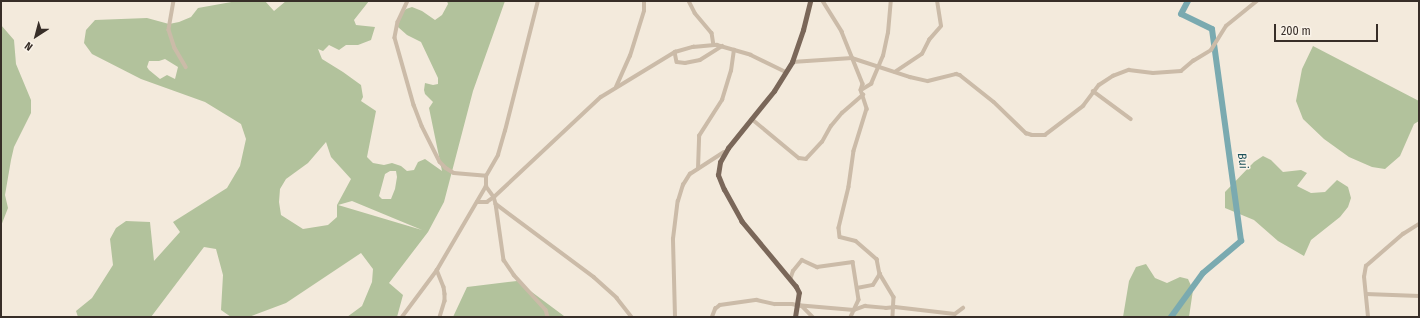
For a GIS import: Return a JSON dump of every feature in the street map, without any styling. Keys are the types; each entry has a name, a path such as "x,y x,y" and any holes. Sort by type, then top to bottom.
{"main road":[{"path":"794,317 799,293 742,222 724,190 718,174 720,162 728,148 774,91 792,62 803,30 810,1"}],"street":[{"path":"174,1 169,30 175,48 186,67"},
{"path":"408,1 398,22 395,38 414,105 422,126 440,162 446,168 454,173 486,176"},
{"path":"402,317 437,270 486,186 486,176 498,155 505,131 538,1"},
{"path":"615,88 630,56 644,11 644,1"},
{"path":"689,1 695,13 712,33 714,45"},
{"path":"823,1 842,32 863,84 861,90 867,113 854,151 849,187 839,228 840,237 856,242 874,255 879,263 880,274 894,297 895,307 893,317"},
{"path":"861,90 872,84 880,66 887,39 890,1"},
{"path":"895,72 922,54 929,40 941,26 937,1"},
{"path":"792,62 852,58 910,77 928,81 956,74 965,77 1026,133 1032,135 1049,133 1083,106 1099,84 1113,76 1129,70 1153,73 1181,71 1210,50 1226,26 1257,1"},
{"path":"477,202 487,202 494,197 601,97 675,52 714,45 722,46 751,55 786,72"},
{"path":"675,52 677,62 690,62 709,56 722,46"},
{"path":"698,169 699,136 722,100 731,71 734,50"},
{"path":"1093,91 1131,119"},
{"path":"752,119 799,158 806,159 822,142 831,126 842,113 863,95"},
{"path":"675,317 673,239 678,201 683,185 690,174 722,155 728,148"},
{"path":"486,186 494,197 496,204 504,260 518,280 546,310 548,317"},
{"path":"496,204 594,278 617,298 632,317"},
{"path":"1368,317 1364,277 1366,266 1403,234 1419,224"},
{"path":"790,280 793,271 802,260 817,267 852,261 854,263 859,300 852,317"},
{"path":"437,270 444,287 445,294 445,301 440,317"},
{"path":"857,288 873,286 880,274"},
{"path":"1366,294 1419,296"},
{"path":"712,317 717,307 737,302 757,300 775,304 796,306 854,310 865,306 886,308 895,307 955,314 963,308"},
{"path":"796,306 802,306 813,317"}],"green space":[{"path":"237,1 265,1 274,11 286,1 369,1 354,20 356,25 375,27 371,40 358,45 346,45 339,50 329,45 323,51 318,49 322,59 361,85 363,97 361,101 376,111 367,157 373,163 384,165 392,163 401,166 407,171 414,170 418,162 425,159 442,171 429,108 433,102 425,94 424,90 425,83 433,85 438,84 438,78 421,42 407,35 398,27 397,19 406,9 412,7 422,11 435,20 442,15 448,4 447,1 505,1 473,91 444,202 428,232 389,283 403,295 397,317 347,317 362,306 372,282 373,269 361,253 286,303 249,317 231,317 221,310 223,275 216,249 204,247 151,317 78,317 76,311 92,298 113,265 110,239 116,228 126,221 150,222 154,261 180,232 173,222 227,188 240,166 246,139 241,124 205,102 141,79 92,54 84,43 86,30 95,20 147,18 169,24 191,17 198,8","holes":["165,59 178,67 175,79 167,75 160,79 149,70 147,67 149,61 159,61","326,142 331,157 351,179 337,205 337,217 328,225 303,229 281,215 279,202 280,189 286,179 308,163","390,171 396,171 397,177 395,189 391,199 382,199 379,196 385,174","352,201 422,230 338,205"]},
{"path":"1,25 14,40 16,64 31,100 31,113 14,147 5,195 8,208 1,226"},
{"path":"1313,46 1419,101 1419,121 1414,124 1400,156 1385,169 1372,167 1349,157 1324,139 1303,119 1296,101 1302,69"},
{"path":"1263,156 1271,160 1283,172 1301,170 1307,173 1297,186 1311,193 1325,192 1337,180 1348,187 1351,198 1348,207 1340,217 1311,240 1304,256 1278,241 1254,220 1225,208 1225,192 1254,162"},
{"path":"1146,264 1155,278 1167,283 1180,277 1188,279 1193,290 1189,317 1123,317 1129,281 1136,267"},
{"path":"517,281 564,316 569,317 453,317 467,287"}],"waterway":[{"name":"Bui","path":"1171,317 1203,273 1241,241 1212,29 1181,14 1188,1"}]}
